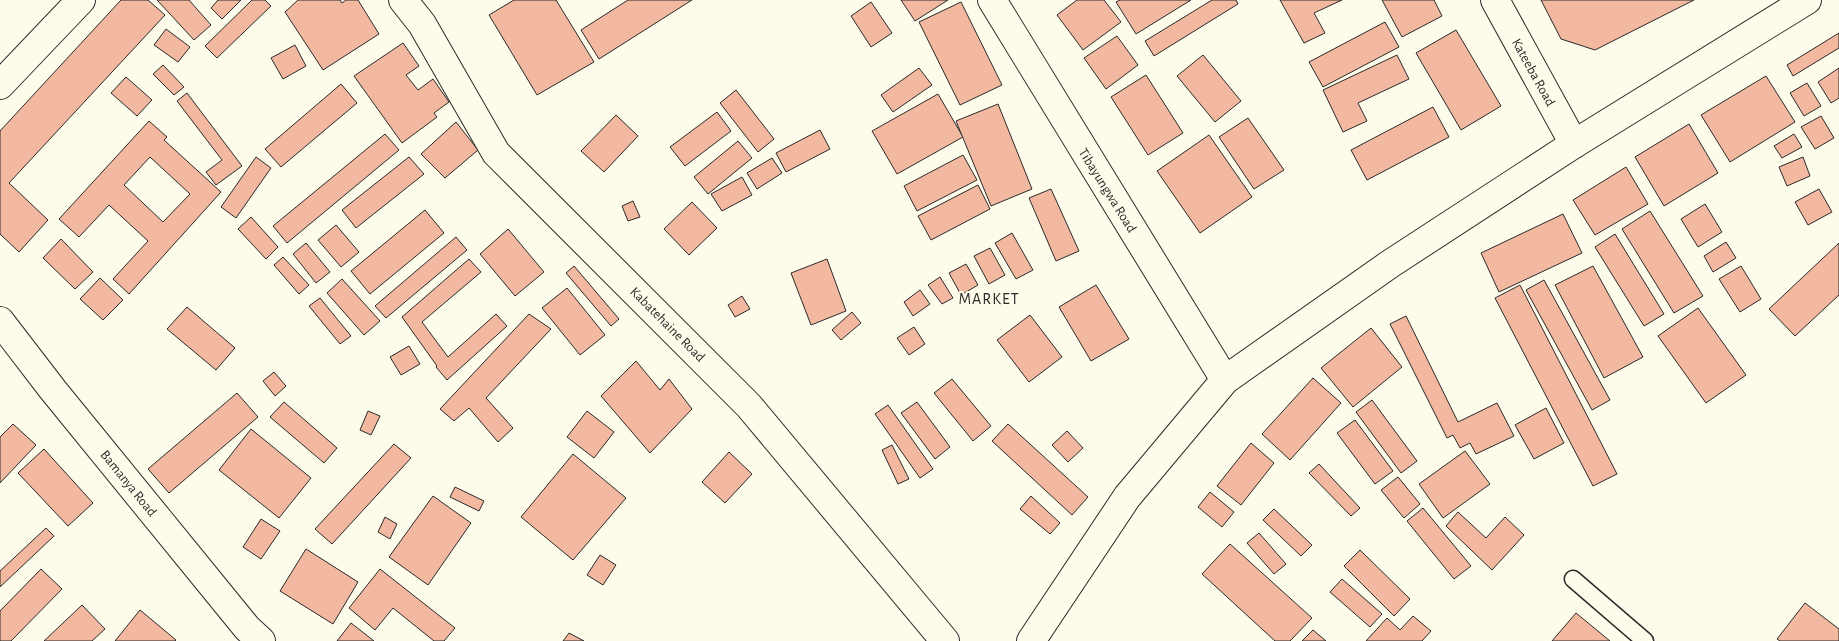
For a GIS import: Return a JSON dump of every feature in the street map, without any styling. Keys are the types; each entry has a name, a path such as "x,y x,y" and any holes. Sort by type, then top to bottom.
{"street":[{"path":"0,85 80,0"},
{"name":"Kabatehaine Road","path":"403,0 422,24 496,152 749,406 945,641"},
{"name":"Tibayungwa Road","path":"992,0 1226,380"},
{"name":"Kateeba Road","path":"1494,0 1574,144"},
{"path":"1031,641 1126,497 1226,380 1390,264 1574,144 1807,0"},
{"name":"Bamanya Road","path":"0,321 53,390 247,628 261,641"}],"lane":[{"path":"1573,579 1645,641"}],"building":[{"path":"121,0 148,0 165,15 9,183 48,220 19,252 0,234 0,131"},
{"path":"157,0 189,0 211,25 194,40"},
{"path":"218,0 241,0 222,19 211,8"},
{"path":"252,0 265,0 271,6 217,58 205,46"},
{"path":"298,0 340,0 342,3 346,0 358,0 379,34 323,70 285,12"},
{"path":"514,0 556,0 594,62 537,95 489,15"},
{"path":"628,0 692,0 599,59 581,30"},
{"path":"901,0 948,0 915,21"},
{"path":"1077,0 1104,0 1121,22 1083,50 1057,15"},
{"path":"1120,0 1191,0 1136,34 1116,2"},
{"path":"1212,0 1236,0 1238,4 1154,56 1145,41"},
{"path":"1280,0 1342,0 1314,13 1325,33 1304,43"},
{"path":"1382,0 1434,0 1442,16 1402,37"},
{"path":"1541,0 1694,0 1595,50 1561,39"},
{"path":"871,2 892,33 871,47 851,16"},
{"path":"961,2 1002,85 960,105 919,22"},
{"path":"1385,22 1399,47 1323,87 1309,62"},
{"path":"166,29 190,47 178,62 154,45"},
{"path":"1456,30 1501,106 1461,130 1416,53"},
{"path":"1839,33 1839,48 1793,76 1787,65"},
{"path":"1117,36 1138,65 1106,89 1084,58"},
{"path":"403,43 419,66 406,75 418,90 433,79 449,102 434,113 437,117 402,143 354,76"},
{"path":"295,45 306,66 283,79 271,58"},
{"path":"1203,55 1241,101 1215,122 1177,76"},
{"path":"1397,55 1409,79 1358,103 1367,121 1343,132 1323,90"},
{"path":"163,65 184,87 174,95 153,74"},
{"path":"919,68 932,85 893,112 881,95"},
{"path":"1839,68 1839,98 1831,103 1818,82"},
{"path":"1146,75 1183,133 1148,155 1111,97"},
{"path":"1766,76 1795,122 1730,162 1701,115"},
{"path":"126,77 152,100 137,116 111,93"},
{"path":"1807,83 1821,106 1804,116 1790,93"},
{"path":"341,84 357,103 281,167 265,149"},
{"path":"736,90 774,139 758,152 720,103"},
{"path":"187,93 242,166 216,185 206,172 222,160 177,101"},
{"path":"938,94 963,137 897,174 872,131"},
{"path":"998,104 1032,189 991,206 956,121"},
{"path":"1433,107 1449,137 1367,180 1351,150"},
{"path":"717,112 731,131 685,166 670,147"},
{"path":"616,115 638,136 604,172 581,151"},
{"path":"1821,116 1834,138 1815,149 1801,127"},
{"path":"1248,118 1284,170 1254,189 1219,137"},
{"path":"149,121 167,137 164,140 221,192 129,294 113,279 148,241 109,205 79,237 59,219","holes":["150,157 190,194 163,222 124,185"]},
{"path":"456,122 478,150 445,178 421,154"},
{"path":"1689,124 1718,173 1664,206 1635,157"},
{"path":"820,130 830,149 786,172 776,153"},
{"path":"385,134 399,150 287,243 273,226"},
{"path":"1794,134 1802,147 1782,158 1774,146"},
{"path":"1209,135 1252,197 1200,233 1157,171"},
{"path":"738,141 752,158 708,194 694,177"},
{"path":"963,155 977,180 917,211 904,186"},
{"path":"256,157 271,168 236,218 221,207"},
{"path":"409,157 424,174 356,228 342,210"},
{"path":"1803,157 1810,176 1787,186 1779,167"},
{"path":"772,158 782,173 757,189 747,173"},
{"path":"1626,167 1648,204 1595,235 1573,200"},
{"path":"742,177 752,195 722,211 711,194"},
{"path":"978,185 990,209 931,240 918,216"},
{"path":"1051,189 1079,251 1056,261 1029,198"},
{"path":"1819,189 1832,212 1808,225 1795,202"},
{"path":"633,201 640,217 628,221 622,206"},
{"path":"692,202 717,228 689,255 664,229"},
{"path":"1705,204 1722,232 1698,247 1681,219"},
{"path":"425,210 444,233 370,294 351,271"},
{"path":"1650,211 1703,296 1674,313 1622,229"},
{"path":"1563,214 1582,253 1499,292 1481,253"},
{"path":"251,217 278,247 266,259 238,229"},
{"path":"336,225 359,252 341,267 318,240"},
{"path":"508,229 544,272 515,296 480,254"},
{"path":"1012,233 1033,270 1016,279 995,243"},
{"path":"1615,234 1664,314 1644,326 1595,247"},
{"path":"456,237 467,250 386,318 375,306"},
{"path":"61,239 93,272 75,289 43,258"},
{"path":"1726,242 1736,258 1713,272 1704,256"},
{"path":"306,243 330,272 316,283 293,254"},
{"path":"1839,243 1839,295 1795,336 1769,309"},
{"path":"990,248 1005,275 989,284 974,256"},
{"path":"283,257 309,285 299,294 274,265"},
{"path":"469,259 481,272 422,322 448,357 496,314 507,326 447,380 402,317"},
{"path":"827,259 846,311 811,325 791,273"},
{"path":"966,264 978,285 961,295 949,273"},
{"path":"574,266 619,319 611,326 566,273"},
{"path":"1593,266 1643,357 1604,378 1555,285"},
{"path":"1741,266 1761,299 1740,312 1719,279"},
{"path":"940,277 953,298 942,304 928,285"},
{"path":"100,278 123,300 103,320 80,299"},
{"path":"342,279 380,321 364,335 327,293"},
{"path":"1544,280 1610,400 1592,410 1526,290"},
{"path":"1096,285 1129,339 1091,361 1059,307"},
{"path":"1520,285 1617,474 1593,486 1495,298"},
{"path":"567,288 605,335 580,355 542,308"},
{"path":"920,290 930,304 913,316 904,302"},
{"path":"742,296 750,309 735,317 728,305"},
{"path":"320,298 351,336 340,344 309,306"},
{"path":"187,307 235,348 216,370 167,329"},
{"path":"1698,308 1746,375 1706,403 1658,336"},
{"path":"852,312 861,323 841,340 832,330"},
{"path":"529,314 551,329 486,398 513,428 498,442 469,408 454,421 440,409"},
{"path":"1030,315 1062,357 1029,382 997,340"},
{"path":"1406,316 1458,422 1497,403 1514,436 1476,454 1470,443 1460,448 1453,435 1447,438 1390,324"},
{"path":"914,327 925,344 909,355 897,338"},
{"path":"1371,328 1402,367 1353,407 1321,368"},
{"path":"409,346 420,364 401,375 390,357"},
{"path":"636,361 660,390 669,379 692,409 650,453 601,396"},
{"path":"274,372 286,386 275,396 263,381"},
{"path":"1313,378 1341,403 1290,460 1262,434"},
{"path":"952,379 991,426 973,441 934,393"},
{"path":"237,393 258,417 169,493 148,469"},
{"path":"1372,400 1417,461 1401,473 1356,412"},
{"path":"284,402 337,448 324,463 270,417"},
{"path":"917,402 950,447 935,459 901,413"},
{"path":"888,405 933,469 920,478 875,414"},
{"path":"1546,408 1564,443 1534,459 1515,425"},
{"path":"368,411 380,416 371,435 360,430"},
{"path":"587,411 614,432 594,458 567,437"},
{"path":"1355,420 1393,471 1375,484 1337,433"},
{"path":"13,424 36,445 0,483 0,437"},
{"path":"1008,424 1088,497 1072,515 992,441"},
{"path":"251,429 311,478 279,518 219,470"},
{"path":"1067,431 1083,448 1068,462 1052,445"},
{"path":"1251,443 1274,463 1241,505 1217,486"},
{"path":"394,444 411,458 332,544 315,529"},
{"path":"892,445 909,479 898,484 882,450"},
{"path":"44,449 93,503 68,526 18,473"},
{"path":"1465,451 1490,484 1443,518 1419,484"},
{"path":"729,452 752,474 725,503 702,482"},
{"path":"573,454 626,498 573,560 521,517"},
{"path":"1319,464 1360,508 1351,516 1309,473"},
{"path":"1398,477 1420,504 1404,518 1381,490"},
{"path":"455,487 484,501 479,511 450,497"},
{"path":"1210,492 1234,512 1222,527 1198,507"},
{"path":"433,496 471,523 428,585 389,557"},
{"path":"1031,496 1060,523 1050,534 1020,509"},
{"path":"1423,508 1471,566 1454,579 1407,521"},
{"path":"1274,509 1312,545 1301,556 1263,520"},
{"path":"1458,512 1486,538 1505,517 1524,535 1492,570 1446,526"},
{"path":"385,517 397,524 390,539 378,532"},
{"path":"261,519 280,531 261,559 243,547"},
{"path":"46,528 54,536 0,587 0,571"},
{"path":"1259,533 1286,564 1274,574 1247,543"},
{"path":"1230,544 1312,618 1290,641 1275,641 1202,574"},
{"path":"306,549 358,582 333,624 280,591"},
{"path":"1360,550 1410,599 1394,616 1344,566"},
{"path":"600,555 616,565 603,585 587,575"},
{"path":"41,569 62,589 11,641 0,641 0,611"},
{"path":"380,569 455,628 444,641 434,641 393,608 375,630 349,608"},
{"path":"1342,579 1382,614 1370,627 1330,592"},
{"path":"1805,603 1839,629 1839,641 1780,641 1777,639"},
{"path":"82,605 105,629 92,641 44,641"},
{"path":"140,610 176,640 115,641"},
{"path":"1576,613 1610,641 1552,641"},
{"path":"1413,616 1431,631 1422,641 1366,641 1387,618 1400,630"},
{"path":"351,623 374,641 337,641"},
{"path":"1313,630 1326,641 1302,641"},
{"path":"569,633 584,641 563,641"}],"district":[{"name":"MARKET","path":"989,298"}]}
